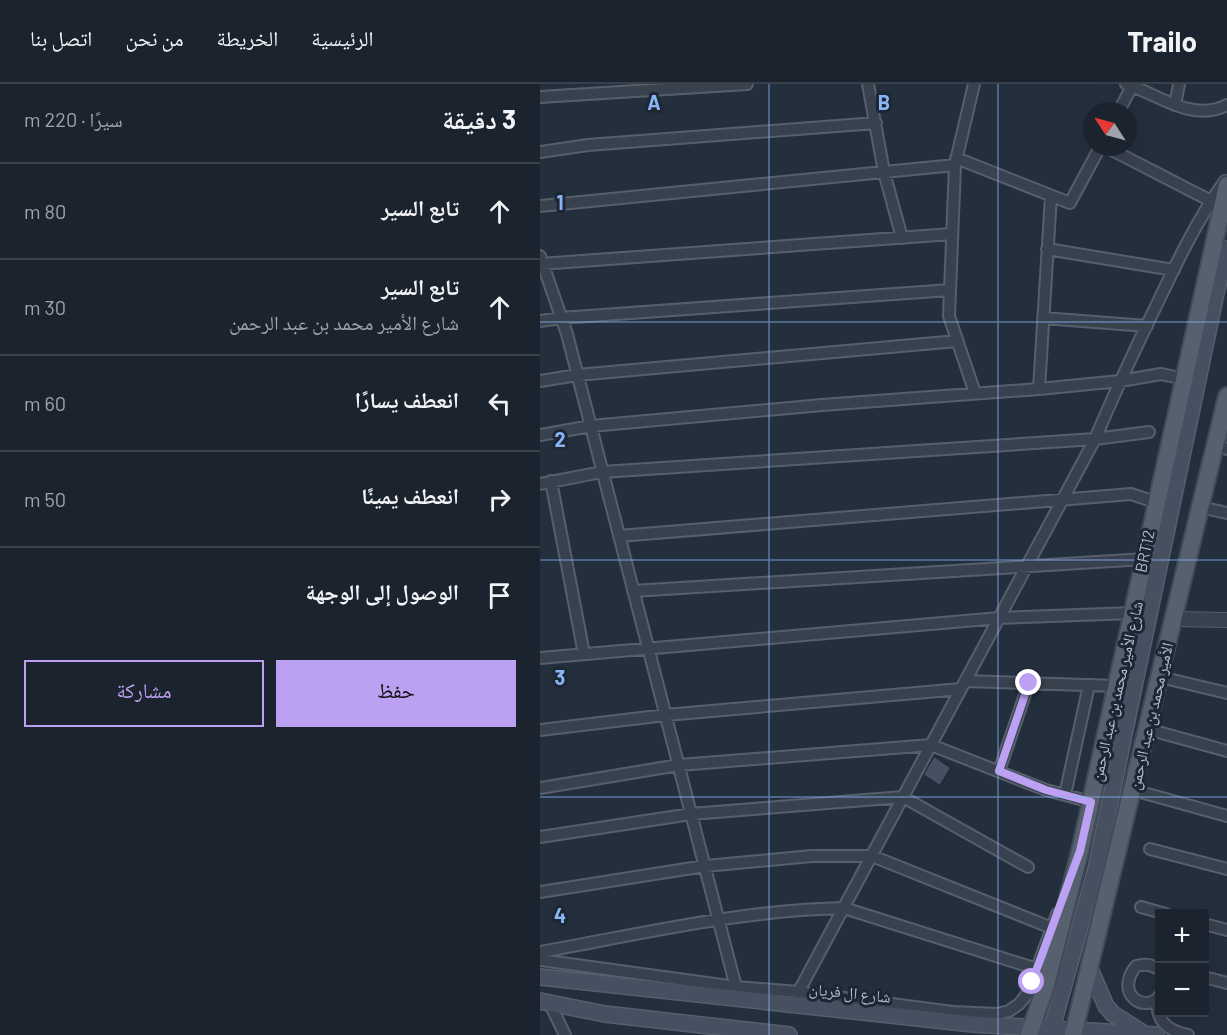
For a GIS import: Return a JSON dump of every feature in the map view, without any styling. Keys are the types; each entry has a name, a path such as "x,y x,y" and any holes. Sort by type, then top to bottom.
{"main road":[{"path":"1185,379 1220,201 1227,185"},
{"name":"BRT12","path":"1051,1032 1096,869 1227,249"},
{"name":"شارع الأمير محمد بن عبد الرحمن","path":"1030,1031 1046,985 1080,851 1185,379"},
{"name":"الأمير محمد بن عبد الرحمن","path":"1073,1033 1200,507 1221,447 1227,396"},
{"path":"1090,969 1106,1006 1113,1014 1145,1035"},
{"name":"شارع ال فريان","path":"540,977 796,998 933,1020 1030,1031 1156,1035"},
{"path":"544,1001 604,1014 781,1035"},
{"path":"933,1020 953,1011"}],"street":[{"path":"540,97 747,84"},
{"path":"868,84 884,172 902,238"},
{"path":"974,84 955,161 949,316 975,393"},
{"path":"1175,105 1179,84"},
{"path":"1122,102 1129,85 1175,105 1201,112 1227,105"},
{"path":"540,152 588,145 876,123"},
{"path":"540,206 884,172 955,161 1070,203 1095,156"},
{"path":"1125,156 1220,201"},
{"path":"1080,851 1028,993 1009,1011 997,1014 796,998 1095,439 1119,381 1173,270 1220,201 1227,178"},
{"path":"1039,388 1051,196"},
{"path":"540,960 738,993 591,426 561,318 541,261 952,234"},
{"path":"1047,249 1173,270"},
{"path":"540,321 950,290"},
{"path":"1043,318 1147,326"},
{"path":"540,381 577,375 957,341"},
{"path":"540,435 591,426 1119,381 1161,374 1185,379"},
{"path":"584,654 545,482 602,472 1095,439 1149,432"},
{"path":"619,536 1131,494 1158,503"},
{"path":"1200,507 1227,513"},
{"path":"633,591 1145,559"},
{"path":"540,658 999,618 1133,613"},
{"path":"1173,620 1227,620"},
{"path":"1160,677 1227,693"},
{"path":"540,730 963,685 1029,683 1117,686"},
{"path":"999,771 1029,683"},
{"path":"1065,795 1089,685"},
{"path":"1147,729 1227,751"},
{"path":"540,788 679,765 931,744 1046,790 1091,802"},
{"path":"1132,790 1227,816"},
{"path":"540,837 691,814 903,797 1028,867"},
{"path":"1150,849 1227,869"},
{"path":"540,892 705,866 812,856 872,856 1052,928"},
{"path":"1141,907 1155,911"},
{"path":"540,952 719,920 823,908 844,908 1037,969"},
{"path":"1209,925 1227,930"},
{"path":"1155,967 1147,964 1136,966 1126,985 1130,995 1136,1000 1150,1003 1155,999"},
{"path":"1209,978 1227,983"},
{"path":"544,1001 565,1035"},
{"path":"1159,1017 1165,1026 1174,1032 1188,1035"}],"building":[{"path":"934,756 951,768 940,786 923,775"}],"route":[{"path":"1029,683 999,771 1046,790 1091,802 1080,851 1032,982"}]}
